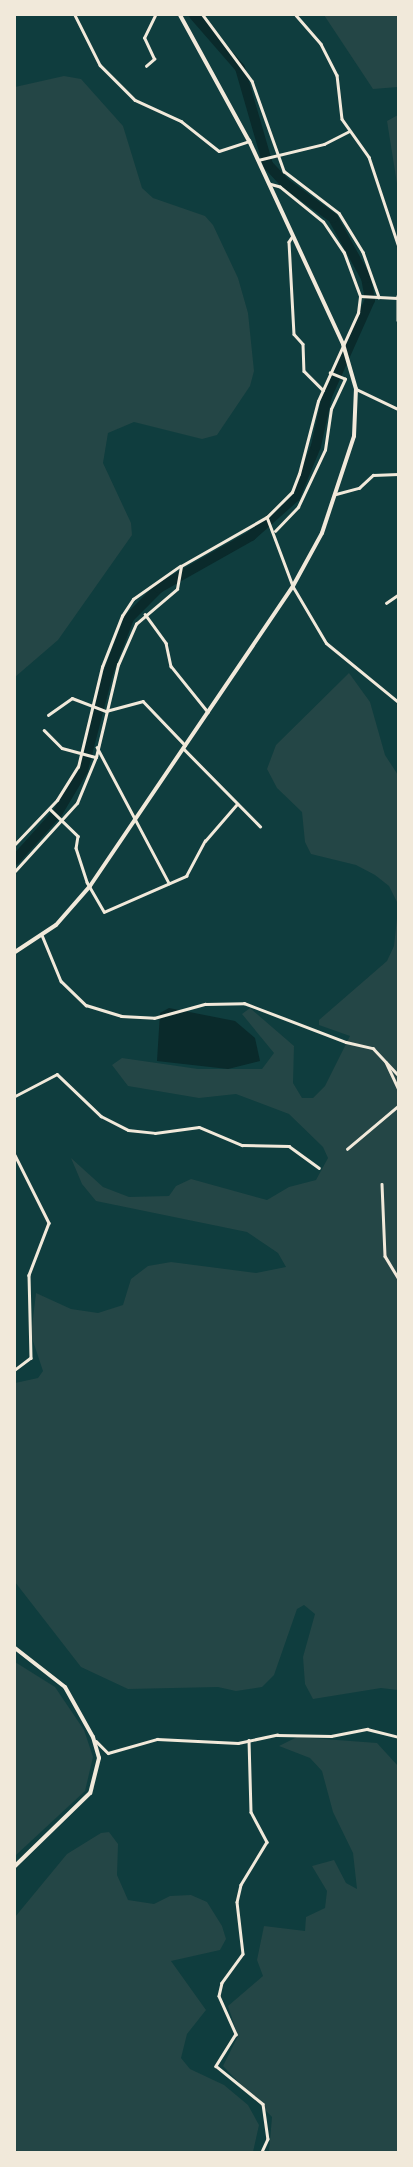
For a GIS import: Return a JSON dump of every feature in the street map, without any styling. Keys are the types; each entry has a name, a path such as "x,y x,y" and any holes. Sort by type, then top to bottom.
{"main road":[{"path":"15,952 42,935 90,886 292,586 322,533 354,436 356,389 343,345 269,184 260,160 180,15"},
{"path":"15,1648 65,1687 94,1739 99,1758 90,1794 15,1866"}],"street":[{"path":"74,15 100,65 135,100 181,121 218,151 249,141"},
{"path":"146,66 155,55 144,34 155,23 155,15"},
{"path":"203,15 249,75 275,155 284,171 333,207 348,226 378,296"},
{"path":"296,15 321,44 337,75 348,132 369,157 398,244"},
{"path":"260,160 324,144 348,132"},
{"path":"15,844 51,809 71,780 83,753 92,707 114,629 133,598 180,567 268,518 292,492 323,390 332,373 362,296 344,253 323,222 280,187 269,184"},
{"path":"293,236 289,242 294,334 303,344 304,371 323,390"},
{"path":"362,296 398,297 398,320"},
{"path":"274,530 298,507 314,481 343,378 332,373"},
{"path":"356,389 398,409"},
{"path":"336,494 359,488 373,475 398,474"},
{"path":"268,518 274,530 277,552 292,586 326,643 398,702"},
{"path":"15,872 78,803 96,757 104,710 118,664 145,614 179,584 180,567"},
{"path":"386,603 398,595"},
{"path":"145,614 166,643 171,666 208,712"},
{"path":"48,715 72,698 104,710 143,702 237,804 260,826"},
{"path":"44,730 62,748 96,757"},
{"path":"97,748 169,883"},
{"path":"51,809 78,836 76,848 90,886 104,912 186,876 205,841 237,804"},
{"path":"42,935 60,981 86,1005 121,1016 154,1018 205,1004 244,1003 346,1042 373,1048 398,1075"},
{"path":"384,1058 398,1088"},
{"path":"15,1096 57,1074 102,1116 128,1130 156,1133 199,1126 242,1145 289,1146 319,1168"},
{"path":"347,1148 398,1106"},
{"path":"15,1155 50,1223 30,1275 27,1321 31,1358 15,1370"},
{"path":"382,1184 385,1256 398,1278"},
{"path":"94,1739 108,1753 157,1739 249,1740 368,1729 398,1737"},
{"path":"249,1740 251,1812 267,1842 241,1885 237,1902 243,1954 222,1983 219,1996 236,2030 235,2039 216,2066 263,2104 268,2140 262,2152"}],"shaded area":[{"path":"324,15 398,15 398,87 373,89"},
{"path":"64,76 81,79 123,126 142,188 153,198 205,216 213,225 238,278 248,313 254,371 250,386 217,435 202,439 134,422 108,433 103,463 131,523 132,535 58,640 15,677 15,87"},
{"path":"398,115 398,190 387,121"},
{"path":"349,673 370,702 385,755 398,775 398,904 389,886 375,875 356,865 311,854 305,842 302,812 277,788 267,769 276,745"},
{"path":"398,909 398,1690 381,1688 313,1699 305,1684 303,1657 315,1614 304,1605 297,1609 274,1675 262,1687 236,1691 218,1687 128,1689 81,1667 15,1582 15,1383 38,1378 43,1371 31,1335 36,1293 71,1309 98,1313 123,1305 131,1279 148,1266 171,1262 256,1273 286,1267 278,1253 247,1232 96,1201 82,1184 71,1158 103,1187 129,1197 169,1196 176,1186 191,1179 267,1200 289,1187 316,1180 328,1158 323,1147 289,1114 236,1094 199,1098 128,1086 112,1065 122,1058 198,1069 262,1069 274,1053 242,1014 250,1008 294,1046 293,1083 302,1098 313,1098 325,1086 350,1036 319,1025 319,1020 387,961 394,946"},
{"path":"169,1008 235,1021 255,1038 260,1061 228,1069 157,1061 160,1013"},
{"path":"15,1662 55,1687 84,1730 93,1757 85,1791 15,1856"},
{"path":"297,1737 377,1743 398,1766 398,2152 269,2152 272,2117 223,2066 238,2036 228,2006 263,1976 257,1960 264,1926 305,1931 306,1917 325,1908 327,1891 312,1866 334,1860 346,1883 357,1889 353,1853 333,1812 322,1771 310,1758 279,1746"},
{"path":"109,1832 118,1844 117,1875 128,1900 154,1904 170,1896 191,1895 207,1902 222,1926 226,1939 220,1950 171,1961 206,2010 187,2034 181,2058 190,2069 224,2085 248,2105 259,2125 253,2152 15,2152 15,1917 67,1854 101,1833"}],"waterway":[{"path":"15,860 58,812 83,770 108,673 129,618 159,588 251,536 295,497 316,446 327,396 370,300 366,278 333,218 285,183 268,165 240,68 194,15"}]}
